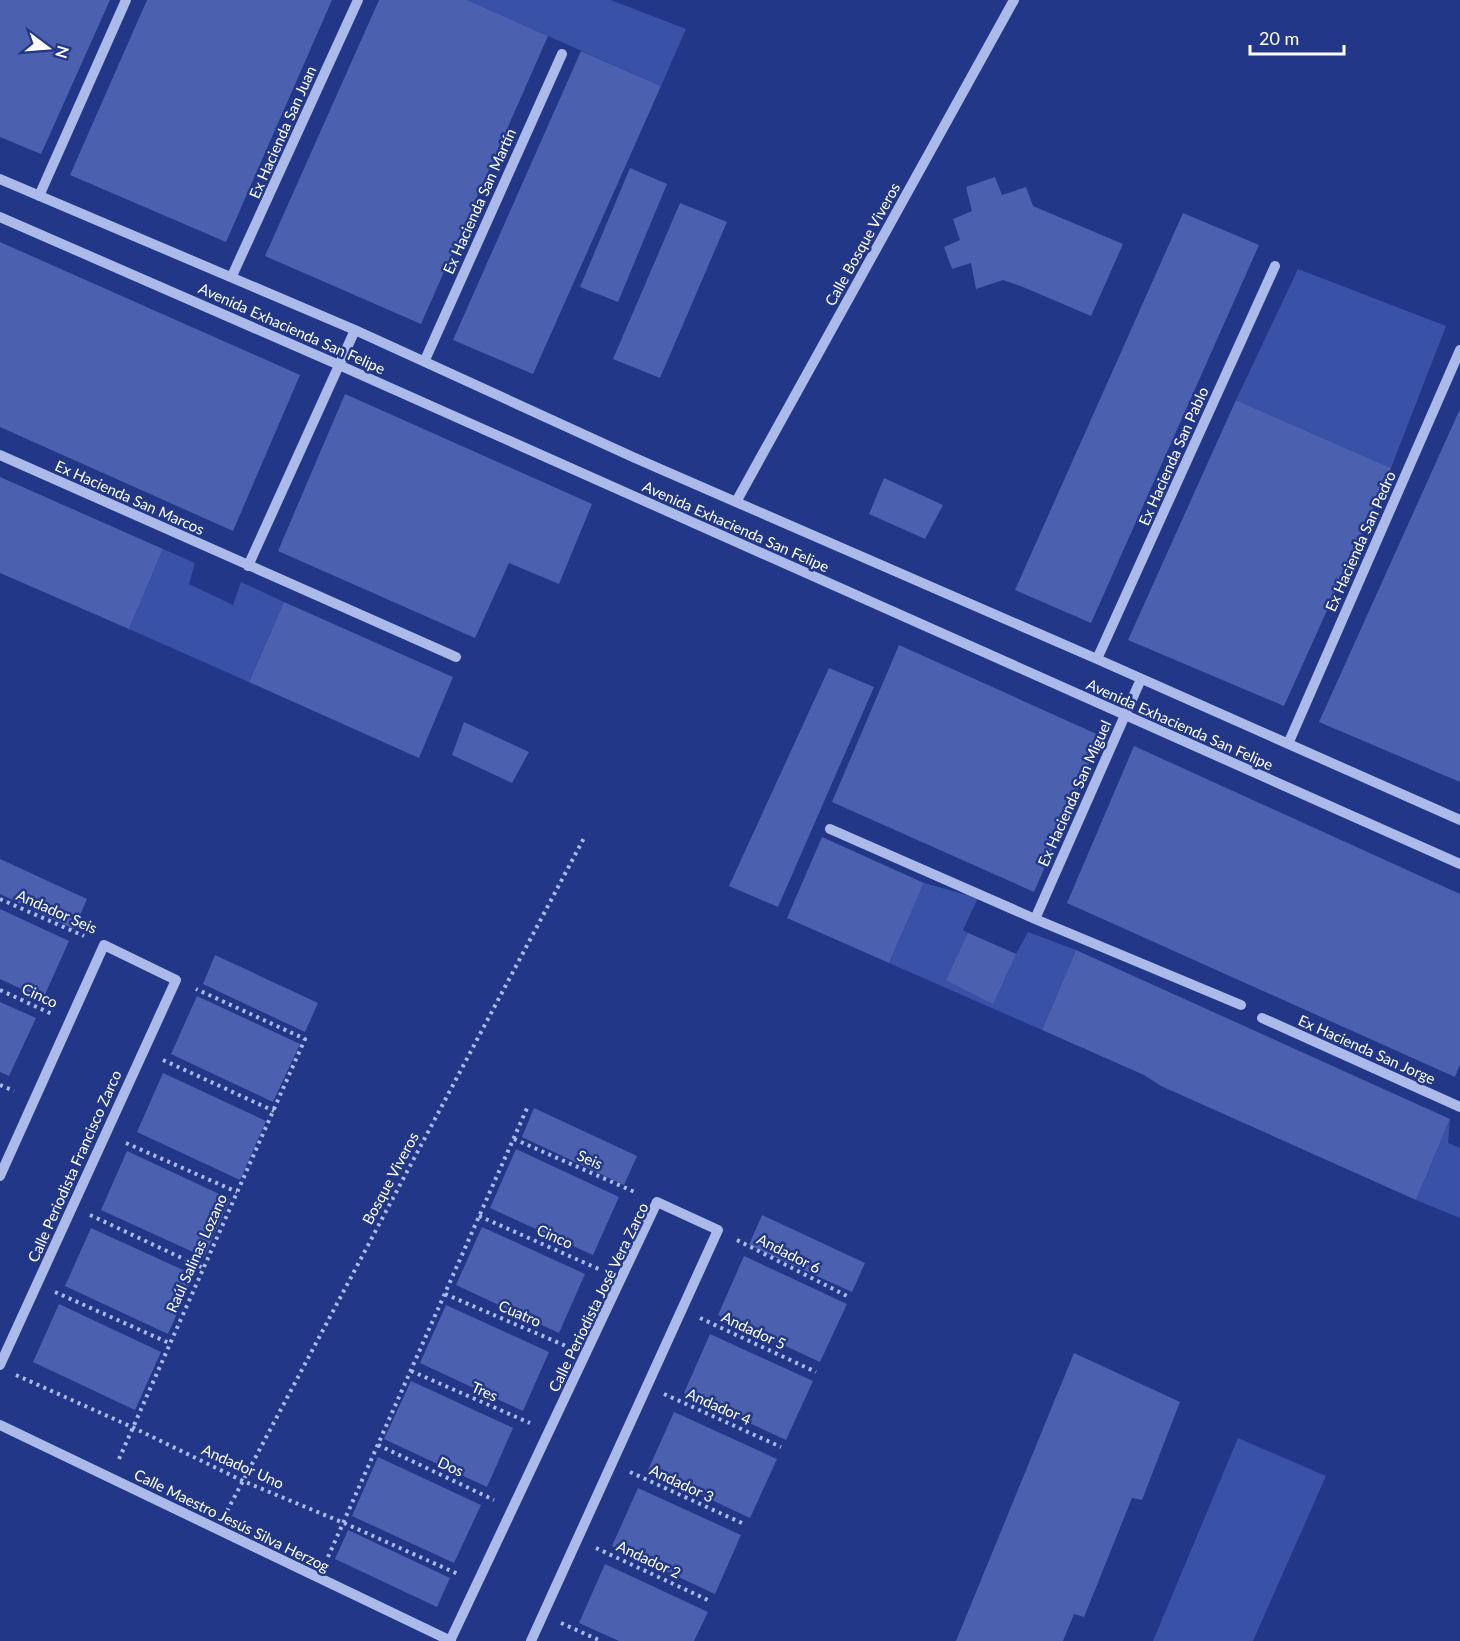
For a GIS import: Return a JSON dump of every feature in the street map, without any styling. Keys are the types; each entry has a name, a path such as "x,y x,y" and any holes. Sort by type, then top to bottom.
{"street":[{"path":"39,196 126,0"},
{"name":"Ex Hacienda San Juan","path":"232,276 358,0"},
{"name":"Calle Bosque Viveros","path":"736,502 1014,0"},
{"name":"Ex Hacienda San Martín","path":"425,360 562,54"},
{"name":"Avenida Exhacienda San Felipe","path":"0,179 425,360 635,458 1460,820"},
{"name":"Avenida Exhacienda San Felipe","path":"0,217 339,365 1460,864"},
{"name":"Ex Hacienda San Pablo","path":"1097,659 1275,266"},
{"path":"248,566 355,330"},
{"name":"Ex Hacienda San Pedro","path":"1288,744 1460,350"},
{"name":"Ex Hacienda San Marcos","path":"0,455 456,657"},
{"name":"Ex Hacienda San Miguel","path":"1035,919 1141,679"},
{"path":"830,829 1035,919 1241,1005"},
{"path":"0,1176 104,945 176,980"},
{"name":"Calle Periodista Francisco Zarco","path":"0,1365 176,980"},
{"name":"Ex Hacienda San Jorge","path":"1262,1018 1460,1107"},
{"name":"Calle Periodista José Vera Zarco","path":"451,1641 657,1202 718,1230"},
{"path":"531,1641 718,1230"},
{"name":"Calle Maestro Jesús Silva Herzog","path":"0,1425 451,1641"}],"path":[{"name":"Bosque Viveros","path":"217,1529 584,838"},
{"name":"Andador Seis","path":"0,899 104,945"},
{"name":"Raúl Salinas Lozano","path":"111,1478 305,1039 176,980"},
{"name":"Cinco","path":"0,990 69,1022"},
{"path":"143,1050 274,1111"},
{"path":"328,1557 528,1106"},
{"path":"106,1134 237,1192"},
{"name":"Seis","path":"514,1139 657,1202"},
{"path":"72,1207 203,1268"},
{"name":"Cinco","path":"479,1216 621,1279"},
{"name":"Andador 6","path":"718,1230 849,1297"},
{"path":"37,1284 169,1344"},
{"name":"Cuatro","path":"445,1294 586,1355"},
{"name":"Andador 5","path":"681,1309 816,1372"},
{"name":"Tres","path":"411,1371 550,1432"},
{"name":"Andador Uno","path":"10,1373 132,1427 243,1481 478,1583"},
{"name":"Andador 4","path":"646,1386 781,1447"},
{"name":"Dos","path":"378,1445 513,1509"},
{"name":"Andador 3","path":"611,1464 744,1524"},
{"name":"Andador 2","path":"577,1539 710,1601"},
{"path":"543,1614 601,1641"}],"shaded area":[{"path":"467,0 611,0 686,29 661,86"},
{"path":"1298,269 1446,326 1391,468 1236,400"},
{"path":"163,549 195,563 189,584 233,605 241,582 284,602 249,682 129,629"},
{"path":"924,883 978,898 963,930 968,933 1016,954 1028,932 1076,950 1042,1030 889,963"},
{"path":"1450,1119 1448,1143 1460,1148 1460,1218 1416,1200"},
{"path":"1238,1438 1326,1476 1253,1641 1153,1641"}],"building":[{"path":"0,0 110,0 41,154 0,137"},
{"path":"147,0 332,0 226,242 70,175"},
{"path":"379,0 467,0 548,36 421,324 265,256"},
{"path":"581,51 661,86 533,374 453,340"},
{"path":"630,168 667,184 618,302 580,287"},
{"path":"995,177 1002,195 1026,187 1033,206 1123,244 1091,316 1003,280 976,289 971,263 952,269 944,247 960,240 953,219 972,211 966,187"},
{"path":"680,203 727,222 660,378 613,359"},
{"path":"1183,213 1259,245 1091,623 1015,590"},
{"path":"0,242 300,375 233,531 0,427"},
{"path":"345,394 592,504 559,584 509,563 475,638 278,551"},
{"path":"1236,400 1391,468 1284,706 1128,640"},
{"path":"1460,409 1460,782 1319,722"},
{"path":"0,477 163,549 129,629 0,573"},
{"path":"884,478 943,505 925,539 869,514"},
{"path":"284,602 453,677 419,758 249,682"},
{"path":"899,645 1101,736 1034,892 832,802"},
{"path":"829,668 874,687 778,907 729,886"},
{"path":"464,722 529,752 512,783 452,755"},
{"path":"1134,746 1460,894 1460,1064 1455,1077 1067,903"},
{"path":"822,837 924,883 889,963 787,918"},
{"path":"0,859 87,899 74,929 0,894"},
{"path":"0,909 69,941 43,999 0,979"},
{"path":"968,933 1016,954 993,1004 946,980"},
{"path":"1076,950 1450,1119 1416,1200 1042,1030"},
{"path":"215,955 318,1003 305,1032 203,984"},
{"path":"197,996 300,1044 273,1102 171,1054"},
{"path":"0,1002 36,1018 9,1076 0,1072"},
{"path":"163,1073 266,1121 240,1180 137,1132"},
{"path":"534,1108 637,1156 624,1185 522,1137"},
{"path":"516,1149 619,1197 593,1255 490,1208"},
{"path":"127,1151 230,1199 204,1257 101,1210"},
{"path":"762,1215 865,1263 852,1292 749,1245"},
{"path":"482,1227 585,1274 559,1333 456,1285"},
{"path":"91,1228 194,1275 168,1334 65,1286"},
{"path":"744,1256 847,1304 820,1362 718,1315"},
{"path":"59,1304 161,1352 135,1410 33,1362"},
{"path":"446,1305 549,1352 523,1411 420,1363"},
{"path":"710,1334 813,1381 786,1440 684,1393"},
{"path":"1074,1353 1180,1402 1142,1500 1132,1498 1084,1617 1074,1614 1063,1641 956,1641"},
{"path":"411,1381 513,1428 487,1487 384,1439"},
{"path":"674,1412 777,1459 750,1518 648,1470"},
{"path":"378,1457 481,1505 454,1563 352,1516"},
{"path":"638,1488 741,1535 715,1594 612,1546"},
{"path":"348,1530 450,1578 437,1607 335,1559"},
{"path":"605,1564 708,1612 694,1641 619,1641 579,1623"}]}
